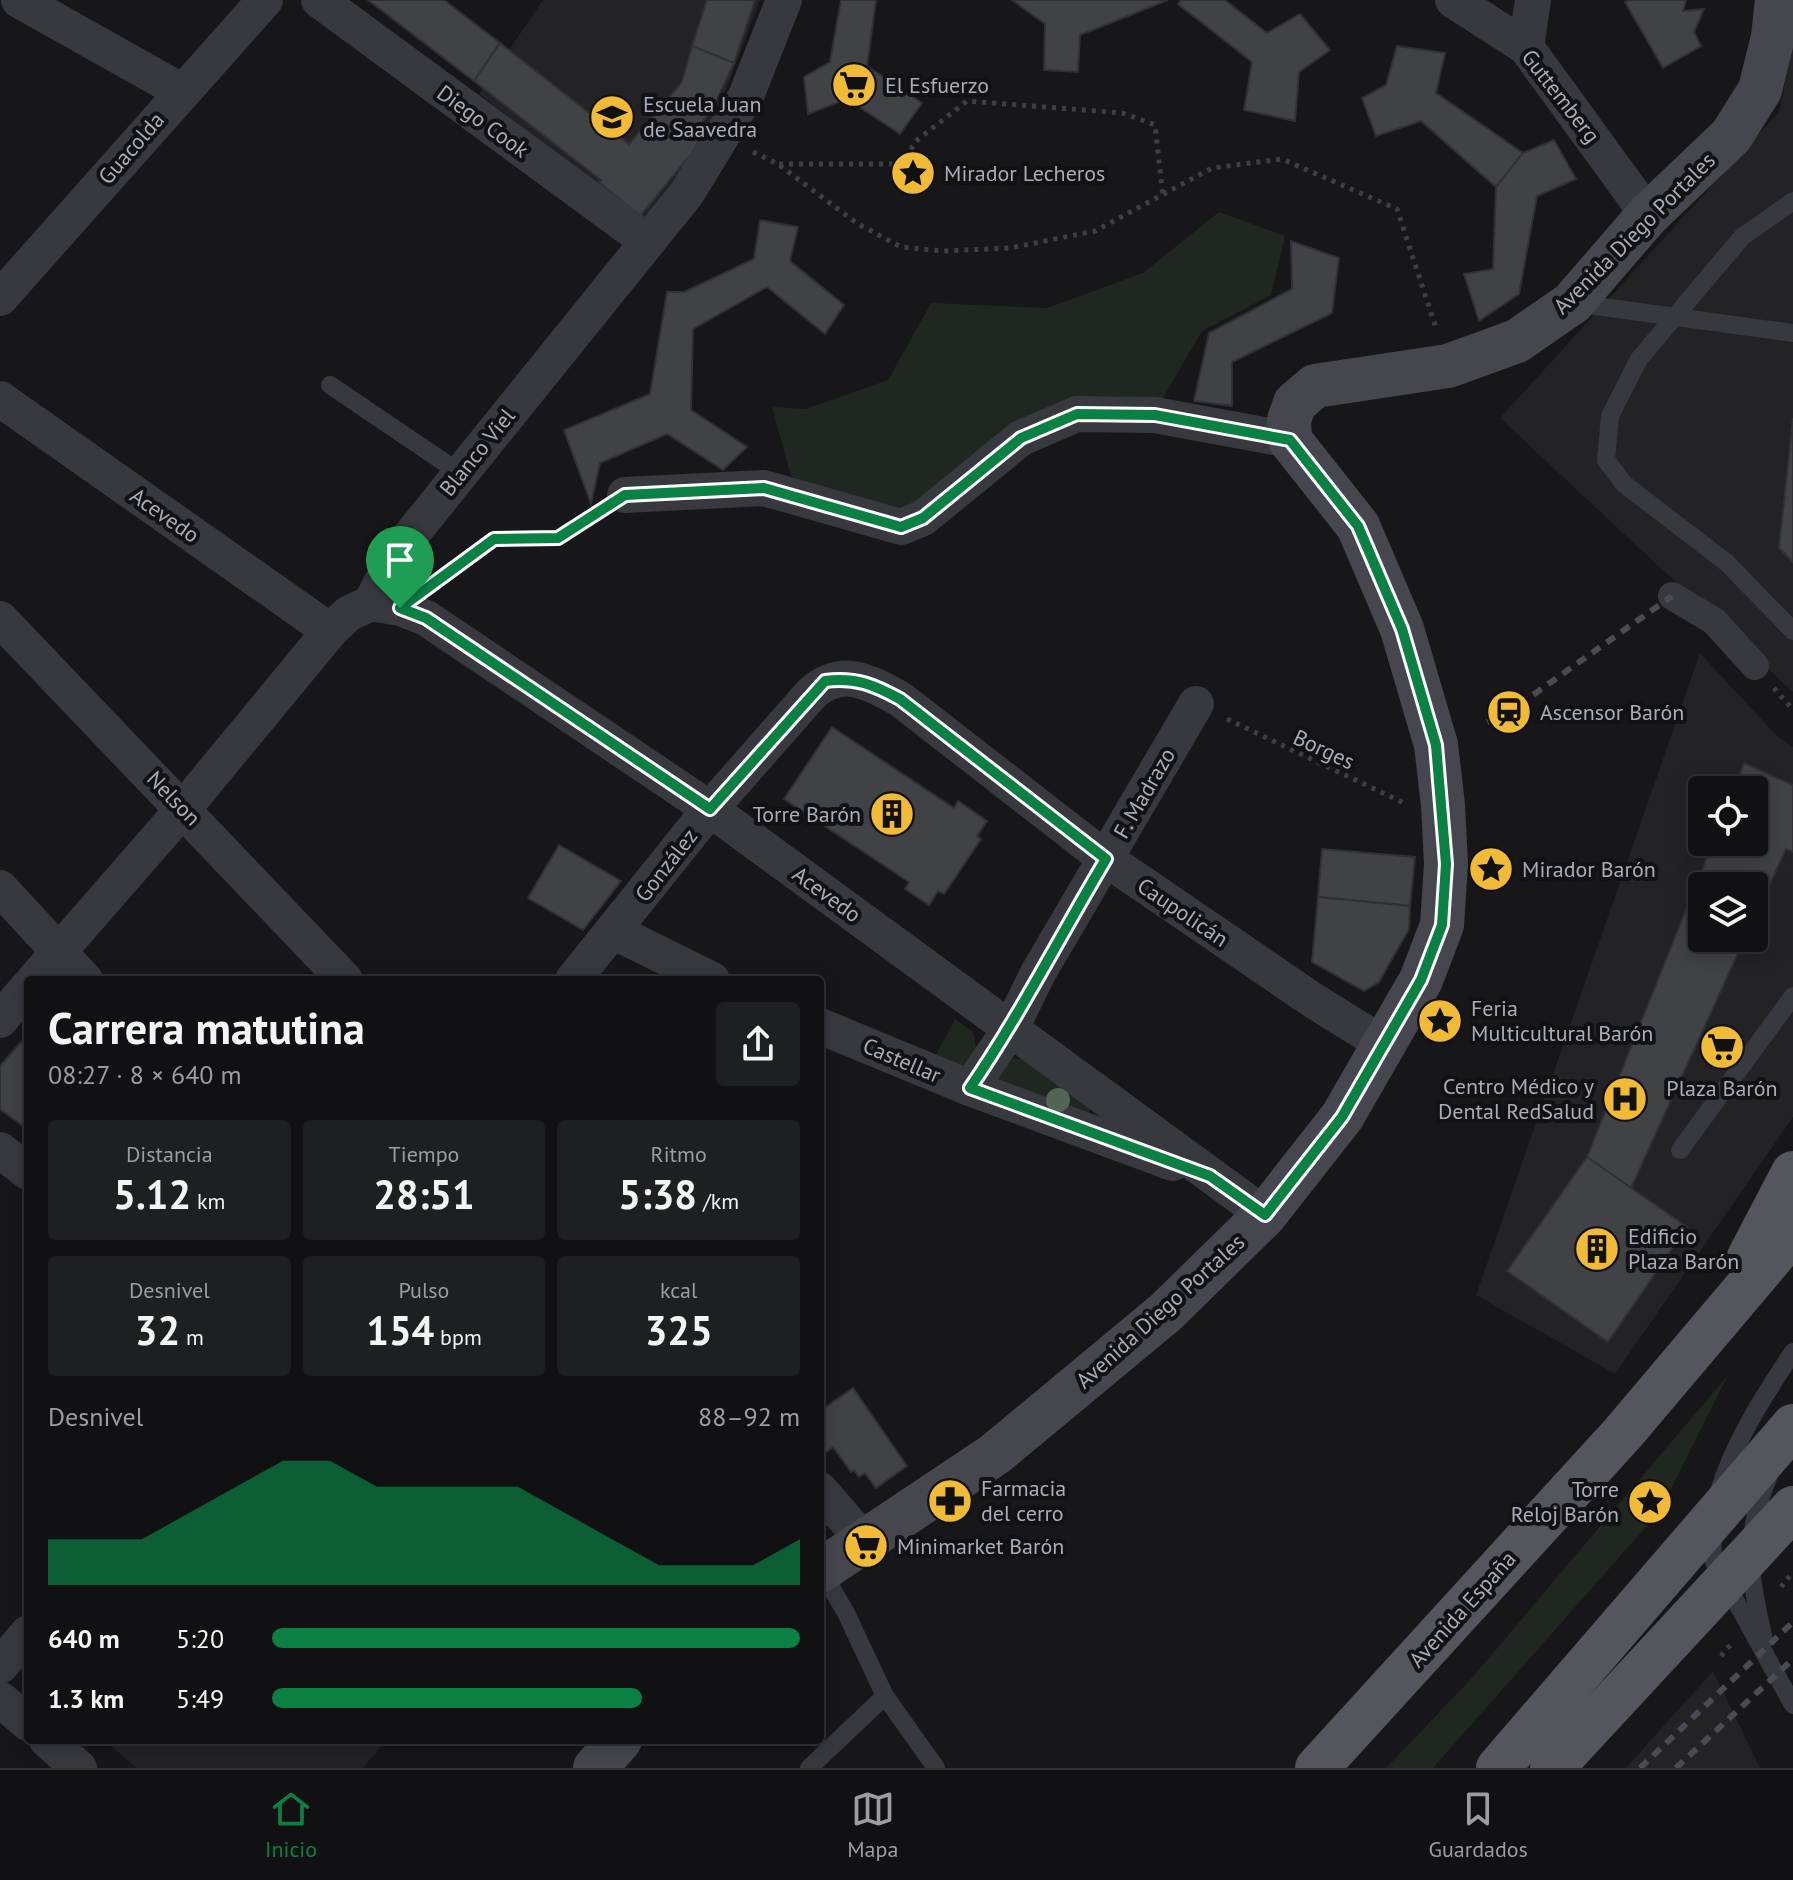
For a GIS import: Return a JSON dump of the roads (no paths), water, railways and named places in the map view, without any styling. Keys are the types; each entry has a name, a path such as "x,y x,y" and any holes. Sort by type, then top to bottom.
{"main road":[{"name":"Avenida Diego Portales","path":"824,1568 995,1454 1166,1312 1265,1215 1342,1117 1421,980 1442,925 1446,864 1443,805 1436,745 1402,629 1358,526 1290,440 1289,420 1295,403 1315,386 1448,366 1517,341 1572,303 1648,215 1731,136 1760,90 1773,37 1777,0"},
{"path":"1714,1324 1793,1173"},
{"name":"Avenida España","path":"1317,1768 1623,1433 1793,1232"},
{"path":"1498,1768 1793,1427"},
{"path":"1552,1768 1683,1623 1784,1518"},
{"path":"595,1768 616,1744"}],"street":[{"path":"19,0 181,91"},
{"name":"Guacolda","path":"0,298 265,0"},
{"name":"Diego Cook","path":"319,0 647,241"},
{"name":"Blanco Viel","path":"386,606 395,555 687,193 746,96 784,0"},
{"name":"Guttemberg","path":"1453,0 1526,47 1648,215"},
{"path":"1526,47 1533,0"},
{"name":"Acevedo","path":"4,409 330,631"},
{"path":"625,495 764,488 901,527 923,518 1021,438 1077,414 1155,415 1290,440"},
{"path":"1672,596 1714,621 1755,666"},
{"path":"37,976 184,808 330,631 348,614 386,606"},
{"name":"Acevedo","path":"386,606 426,618 710,809 1265,1215"},
{"name":"Nelson","path":"0,619 184,808 341,976"},
{"name":"Caupolicán","path":"825,681 846,678 867,682 900,699 1106,859 1314,1001 1385,1045"},
{"name":"González","path":"576,976 710,809 825,681"},
{"name":"F. Madrazo","path":"970,1088 1011,1028 1038,973 1196,704"},
{"path":"0,888 81,976"},
{"path":"613,931 704,976"},
{"path":"0,1020 24,992"},
{"name":"Castellar","path":"824,1028 970,1088 1210,1176"},
{"path":"0,1150 24,1169"},
{"path":"824,1495 864,1541"},
{"path":"0,1666 24,1638"},
{"path":"0,1699 24,1720"},
{"path":"52,1744 79,1768"}],"lane":[{"path":"1793,201 1742,237 1639,359 1610,416 1606,460 1624,484 1727,563 1793,631"},
{"path":"1572,303 1793,333"},
{"path":"330,385 460,473"},
{"path":"1680,1150 1793,996"},
{"path":"1793,1352 1761,1400 1726,1469 1712,1516 1713,1560 1793,1705"},
{"path":"1769,1662 1751,1579 1749,1544 1754,1511 1793,1427"},
{"path":"824,1575 846,1613 885,1696 936,1768"},
{"path":"809,1768 885,1696"}],"railway":[{"path":"1487,722 1509,712 1672,596"},
{"path":"1640,1768 1793,1622"},
{"path":"1676,1768 1793,1659"}],"place":[{"name":"El Esfuerzo","path":"854,85"},
{"name":"Escuela Juan de Saavedra","path":"612,117"},
{"name":"Mirador Lecheros","path":"913,173"},
{"name":"Ascensor Barón","path":"1509,712"},
{"name":"Torre Barón","path":"892,814"},
{"name":"Mirador Barón","path":"1491,869"},
{"name":"Feria Multicultural Barón","path":"1440,1021"},
{"name":"Plaza Barón","path":"1722,1047"},
{"name":"Centro Médico y Dental RedSalud","path":"1625,1099"},
{"name":"Edificio Plaza Barón","path":"1597,1249"},
{"name":"Farmacia del cerro","path":"950,1501"},
{"name":"Torre Reloj Barón","path":"1650,1502"},
{"name":"Minimarket Barón","path":"866,1546"}]}
